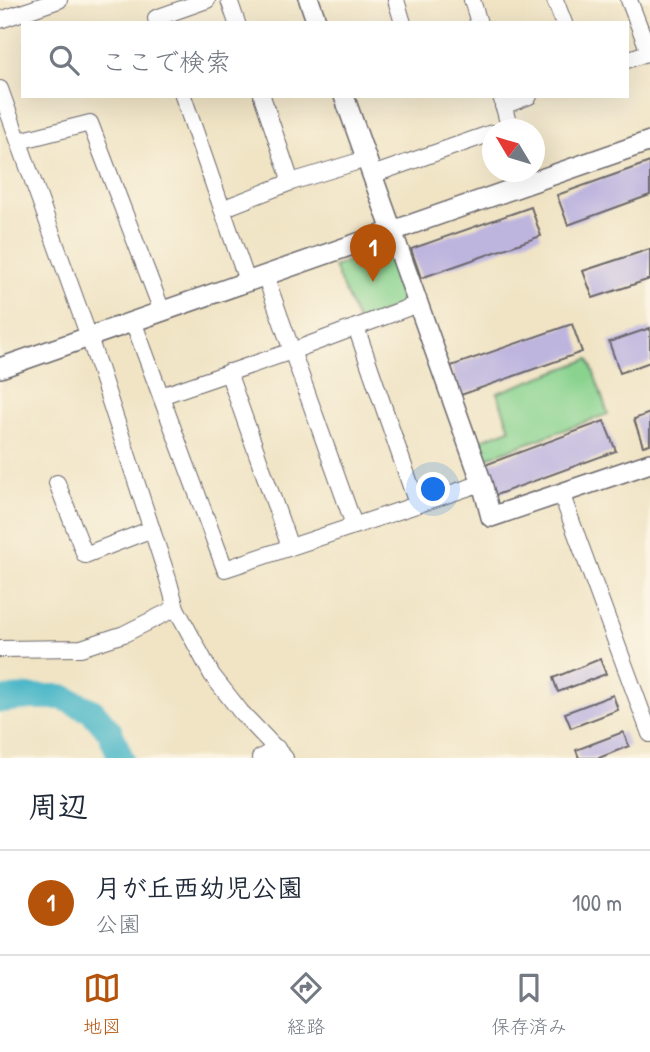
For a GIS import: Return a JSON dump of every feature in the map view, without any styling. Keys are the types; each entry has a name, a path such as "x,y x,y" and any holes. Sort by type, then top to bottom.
{"street":[{"path":"0,20 34,4 59,0"},
{"path":"157,21 156,18 208,0"},
{"path":"229,0 236,21"},
{"path":"309,0 316,21"},
{"path":"396,0 402,21"},
{"path":"472,0 478,21"},
{"path":"555,0 563,21"},
{"path":"629,0 649,52 629,59"},
{"path":"0,89 89,337 176,608 212,674 242,712 281,753"},
{"path":"184,98 222,209 292,351 354,525"},
{"path":"263,98 291,183"},
{"path":"348,98 369,167 482,482 491,517 650,463"},
{"path":"502,101 506,119"},
{"path":"19,141 90,123 162,312"},
{"path":"222,209 291,183 369,167 482,136"},
{"path":"545,172 650,141"},
{"path":"0,368 392,230 515,182"},
{"path":"161,396 418,304"},
{"path":"133,321 225,569 482,482"},
{"path":"356,327 416,505"},
{"path":"229,372 290,547"},
{"path":"57,483 85,555 152,529"},
{"path":"561,493 650,734"},
{"path":"0,649 81,648 124,634 176,608"},
{"path":"260,758 281,753"}],"green space":[{"path":"389,243 413,301 358,322 334,267"},
{"path":"589,359 608,414 484,459 478,441 510,429 497,393"}],"building":[{"path":"650,162 650,195 568,225 557,195"},
{"path":"531,207 541,236 421,278 411,249"},
{"path":"650,249 650,279 593,298 583,271"},
{"path":"572,324 582,352 461,395 451,366"},
{"path":"650,328 650,362 620,373 609,342"},
{"path":"650,413 650,444 643,446 634,419"},
{"path":"604,421 616,451 496,495 485,465"},
{"path":"600,659 606,674 558,692 553,678"},
{"path":"613,695 618,710 571,728 565,713"},
{"path":"623,732 629,746 599,758 579,758 576,750"}],"waterway":[{"path":"0,700 62,697 92,711 110,732 121,758"}],"place":[{"name":"月が丘西幼児公園","path":"373,282"}]}
